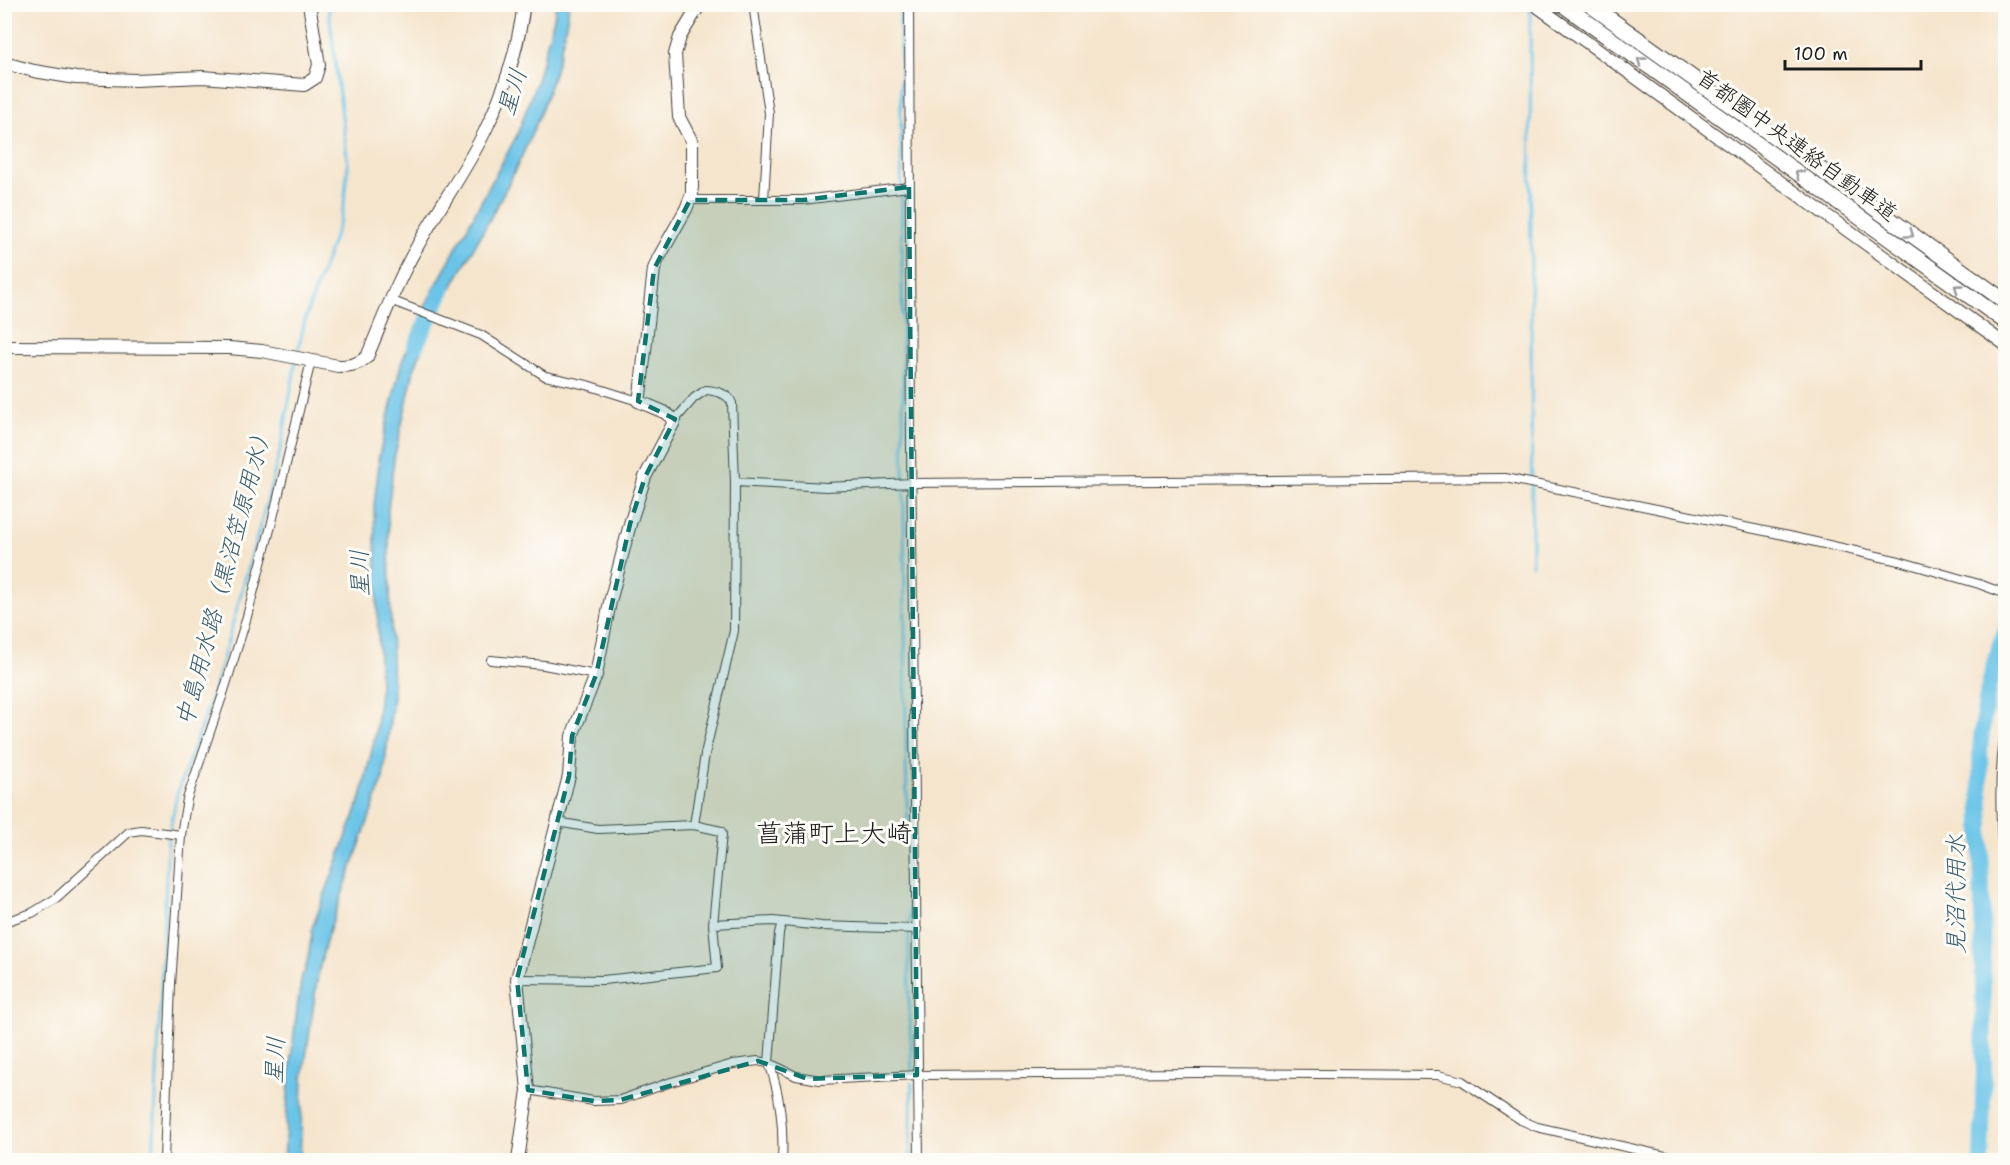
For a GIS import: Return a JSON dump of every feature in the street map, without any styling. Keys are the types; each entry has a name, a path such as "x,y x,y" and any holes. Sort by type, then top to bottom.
{"highway":[{"name":"首都圏中央連絡自動車道","path":"1562,4 2006,322"},
{"name":"首都圏中央連絡自動車道","path":"1589,4 2006,302"}],"street":[{"path":"4,63 48,74 97,80 202,76 304,85 315,78 319,65 309,4"},
{"path":"4,347 229,348 338,366 349,366 362,362 367,357 390,300 418,244 484,133 514,55 524,4"},
{"path":"638,401 654,269 692,194 692,142 679,117 675,54 680,37 700,4"},
{"path":"753,4 769,113 764,200"},
{"path":"909,4 919,1161"},
{"path":"1534,4 2006,345"},
{"path":"690,200 802,200 909,187"},
{"path":"390,300 481,335 545,376 587,385 638,401 664,412 675,420"},
{"path":"164,1161 178,834 190,787 232,665 272,526 301,359"},
{"path":"518,1161 528,1090 517,979 569,776 573,736 596,675 610,602 638,496 652,462 675,420 694,398 706,390 728,397 732,403 734,416 735,631 705,754 694,825"},
{"path":"735,482 826,487 912,483 1505,478 1899,561 2006,594"},
{"path":"491,660 544,665 596,675"},
{"path":"2006,728 2002,747 2000,800 2006,907"},
{"path":"517,979 603,980 717,968 712,924 723,834 716,829 694,825 598,829 557,822"},
{"path":"4,922 32,913 55,899 129,832 141,830 178,834"},
{"path":"712,924 782,922 822,926 917,929"},
{"path":"782,922 779,933 770,1063 781,1120 782,1161"},
{"path":"2006,1049 2006,1096"},
{"path":"528,1090 594,1101 620,1100 733,1064 758,1061 770,1063 796,1076 808,1079 917,1075 1199,1073 1438,1075 1462,1081 1521,1120 1538,1126 1683,1161"},
{"path":"2004,1161 2006,1134"}],"highlighted area":[{"path":"909,187 917,1075 808,1079 758,1061 620,1100 594,1101 528,1090 517,979 569,776 572,736 596,675 630,524 645,477 675,419 638,401 654,269 690,200 803,200"}],"water":[{"path":"556,5 569,5 562,46 535,125 499,201 439,311 425,306 517,135 537,80"},
{"path":"417,325 429,330 414,370 394,459 388,510 393,697 383,779 327,937 318,974 303,1078 300,1160 284,1160 295,1021 311,931 361,798 375,737 380,690 374,505 378,460 401,364"}],"waterway":[{"name":"中島用水路（黒沼笠原用水）","path":"297,355 306,316 341,218 348,165 328,4"},
{"path":"900,4 906,757 910,922"},
{"path":"1530,6 1532,565"},
{"name":"星川","path":"415,347 443,289"},
{"name":"中島用水路（黒沼笠原用水）","path":"153,1160 168,838 178,791 213,694 266,505 281,447 296,361"},
{"name":"見沼代用水","path":"1981,1160 1984,1070 1980,751 1988,689 1995,659 2006,630"},
{"path":"909,934 912,1069"},
{"path":"910,1160 912,1083"}],"district":[{"name":"菖蒲町上大崎","path":"834,832"}]}
